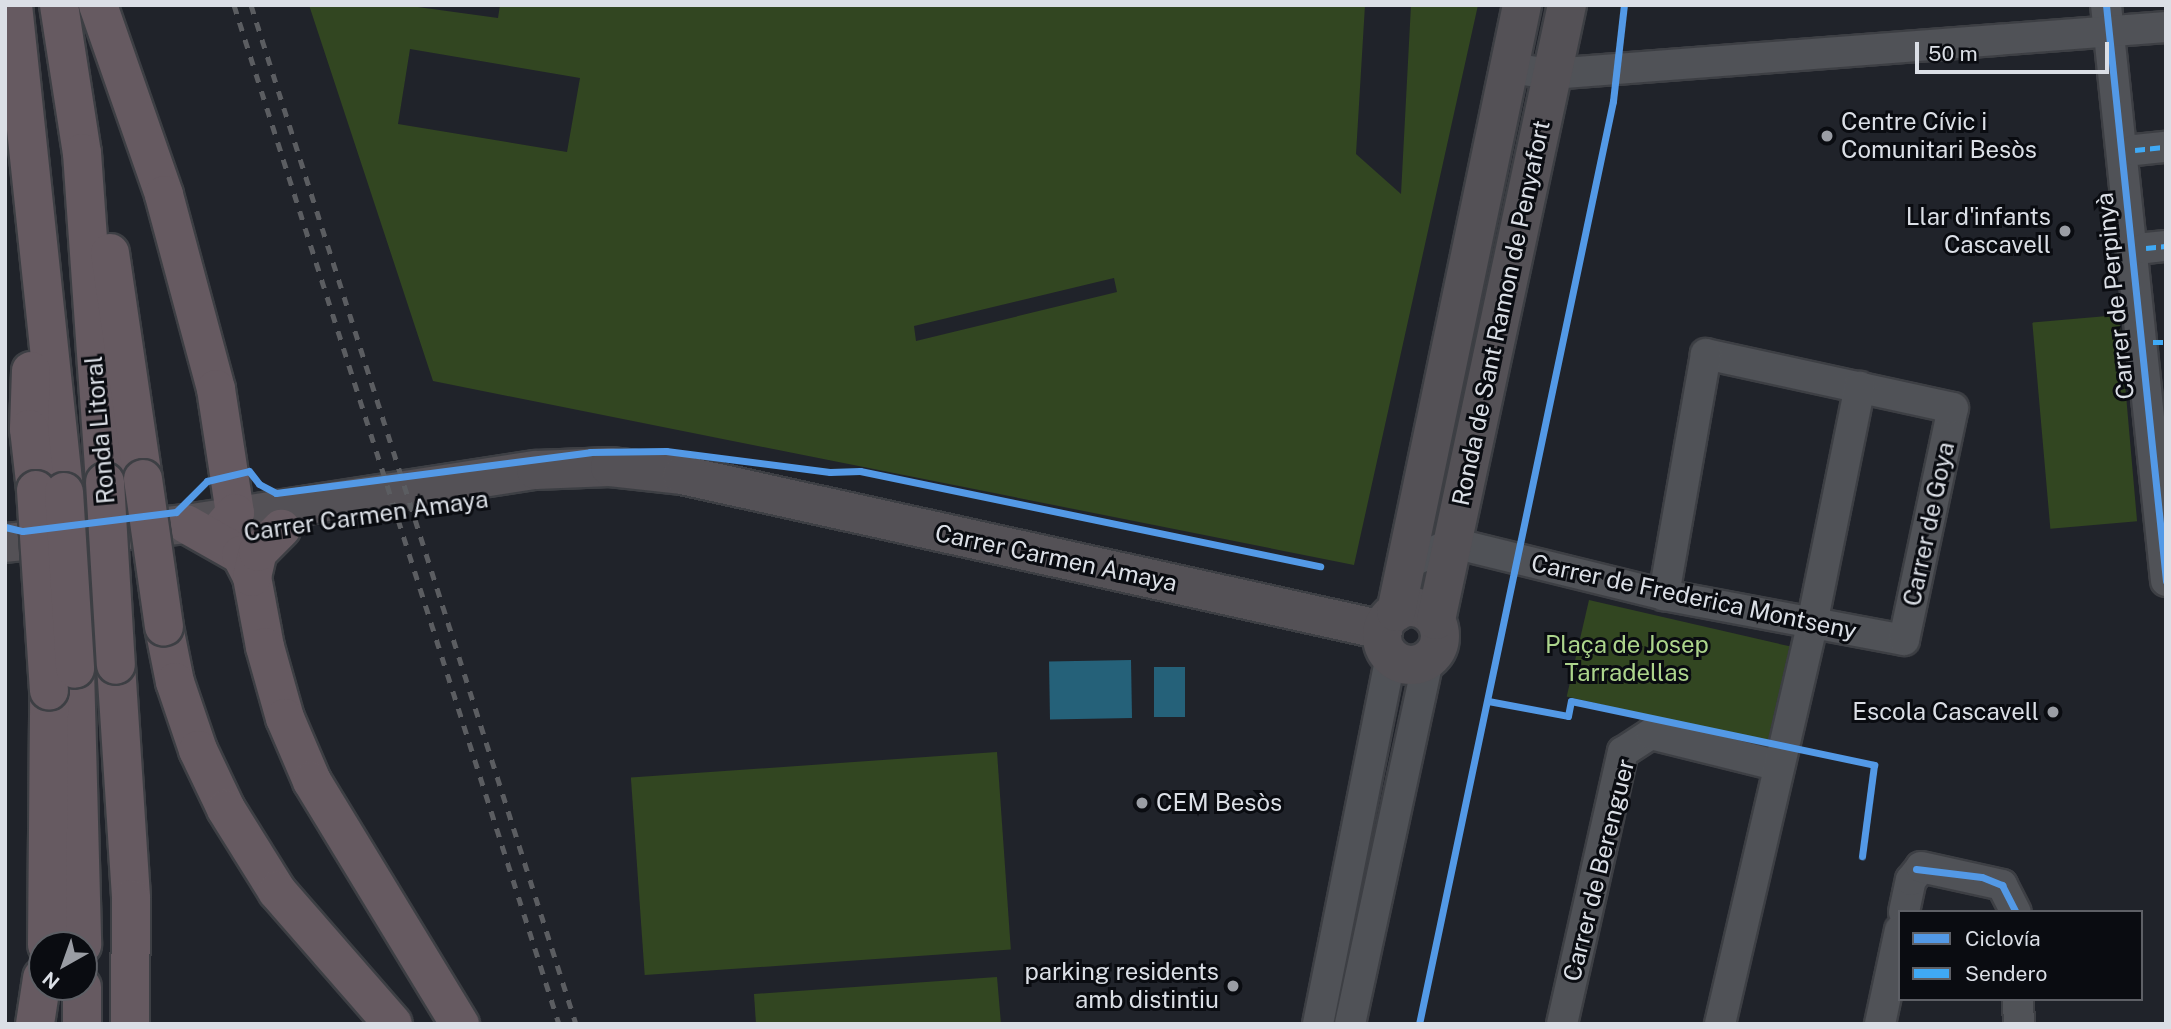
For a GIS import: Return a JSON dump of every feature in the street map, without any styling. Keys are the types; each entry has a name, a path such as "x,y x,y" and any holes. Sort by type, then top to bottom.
{"highway":[{"name":"Ronda Litoral","path":"13,5 30,138 39,260 50,491 81,931"},
{"name":"Ronda Litoral","path":"59,5 82,153 105,482 131,899 130,1024"},
{"path":"98,5 164,195 216,389 212,525 241,555 252,577 265,647 285,718 312,781 460,1024"},
{"path":"82,153 106,226 164,627 175,682 198,750 226,809 277,891 393,1024"},
{"path":"252,577 258,552 281,529"},
{"path":"48,931 62,680"},
{"path":"35,1024 38,1001"},
{"path":"82,1001 82,1024"}],"street":[{"name":"Ronda de Sant Ramon de Penyafort","path":"1350,1024 1399,639 1406,564 1522,5"},
{"name":"Ronda de Sant Ramon de Penyafort","path":"1399,639 1440,639 1436,620 1566,5"},
{"path":"1507,76 2107,19 2166,27"},
{"name":"Carrer de Perpinyà","path":"2107,19 2166,582"},
{"path":"2135,150 2166,147"},
{"path":"1664,595 1706,354 1860,387 1812,624 1720,1024"},
{"name":"Carrer de Goya","path":"1860,387 1953,408 1904,640"},
{"name":"Carrer Carmen Amaya","path":"5,543 212,525 536,470 610,467 729,486 1399,639"},
{"name":"Carrer Carmen Amaya","path":"5,567 175,548 212,525 281,529 542,489 729,486"},
{"path":"1406,564 1453,543"},
{"name":"Carrer de Frederica Montseny","path":"1453,543 1664,595 1904,640"},
{"name":"Ronda de Sant Ramon de Penyafort","path":"1318,1024 1399,639"},
{"name":"Carrer de Berenguer","path":"1562,1024 1623,752 1651,734 1779,766"},
{"path":"1904,910 1912,880 1921,866 1982,877 2002,885 2015,910"},
{"path":"1880,1024 1898,939"},
{"path":"2018,1001 2019,1024"}],"green space":[{"path":"309,5 403,5 498,18 500,5 1365,5 1356,154 1401,194 1411,5 1478,5 1354,565 433,381","holes":["410,49 580,78 567,152 398,124","1114,278 1117,292 916,341 914,326"]},
{"path":"2119,315 2137,521 2050,529 2032,323"},
{"name":"Plaça de Josep Tarradellas","path":"1589,600 1790,646 1767,743 1567,696"},
{"path":"997,752 1011,950 645,975 631,778"},
{"path":"997,977 1001,1024 756,1024 754,994"}],"water":[{"path":"1131,660 1132,718 1050,719 1049,661"},
{"path":"1154,667 1185,667 1185,717 1154,717"}],"railway":[{"path":"234,5 559,1024"},
{"path":"251,5 576,1024"}],"marked path":[{"path":"2135,150 2166,147"},
{"path":"2146,248 2166,246"},
{"path":"2153,342 2166,342"}],"cycle path":[{"path":"1419,1024 1613,101 1624,5"},
{"path":"2106,5 2166,581"},
{"path":"5,527 23,531 176,512 207,481 249,471 259,484 276,493 590,452 666,451 830,472 860,471 1320,566"},
{"path":"1488,701 1568,716 1571,701 1874,765 1862,856"},
{"path":"1916,869 1982,877 2002,885 2015,910"}],"place":[{"name":"Centre Cívic i Comunitari Besòs","path":"1827,136"},
{"name":"Llar d'infants Cascavell","path":"2065,231"},
{"name":"Escola Cascavell","path":"2053,712"},
{"name":"CEM Besòs","path":"1142,803"},
{"name":"parking residents amb distintiu","path":"1233,986"}]}
